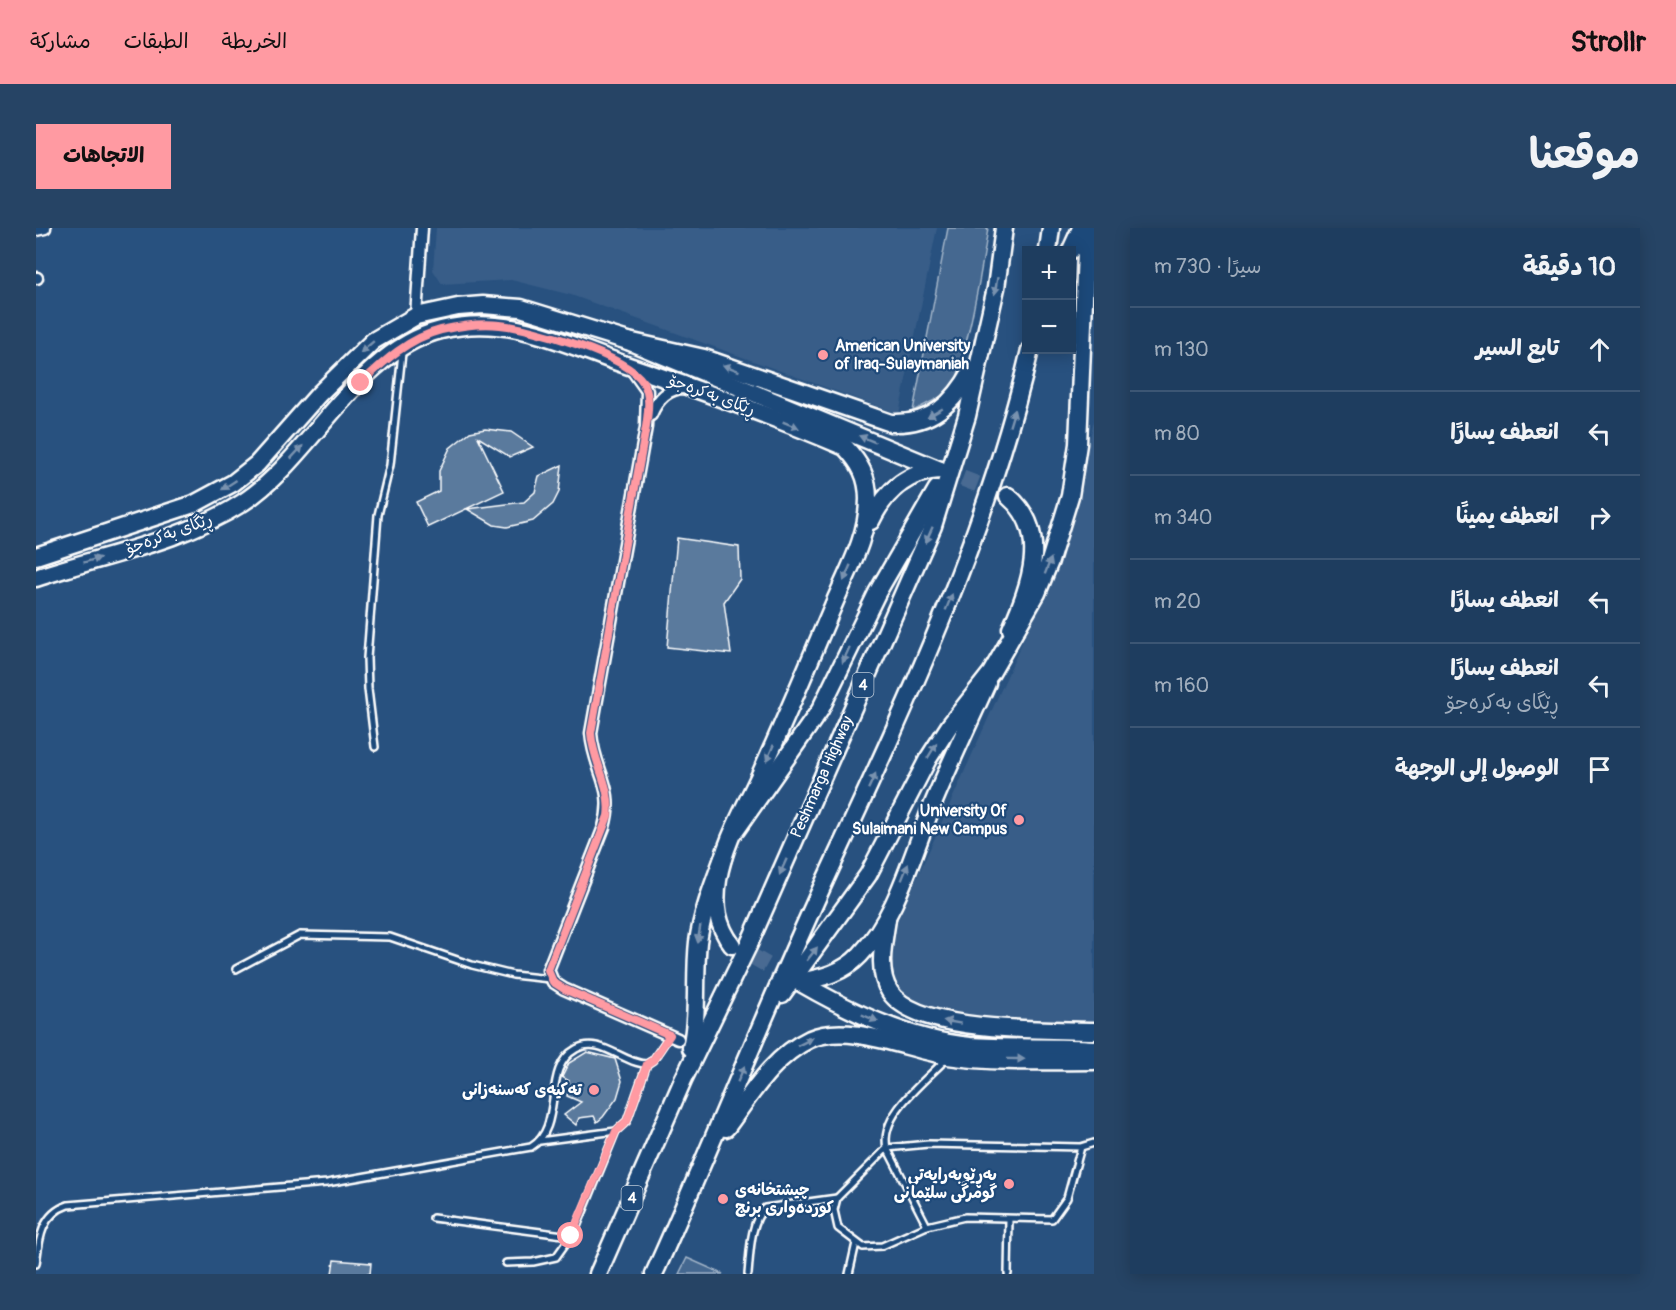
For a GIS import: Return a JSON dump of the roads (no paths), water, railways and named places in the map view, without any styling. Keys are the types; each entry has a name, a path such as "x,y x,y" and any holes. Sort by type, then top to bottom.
{"main road":[{"name":"Peshmarga Highway","path":"598,1274 683,1080 749,944 933,526 967,416 982,351 1004,228"},
{"path":"1049,246 1051,228"},
{"path":"1073,246 1081,228"},
{"path":"765,1018 868,875 933,750 992,673 1036,594 1059,534 1071,488 1080,414 1087,228"},
{"name":"ڕێگای بەکرەجۆ","path":"36,556 194,504 233,483 256,464 359,354 390,329 416,316 458,307 502,306 540,312 628,341 940,470 920,473 894,487 880,501 723,858"},
{"path":"409,344 416,316"},
{"name":"ڕێگای بەکرەجۆ","path":"36,578 202,524 242,503 275,476 361,383 409,344 460,327 499,325 556,338 697,388 845,447 857,460 867,484 868,500 863,537"},
{"path":"628,341 704,358 838,407 898,424 928,418 946,406 965,383 982,351"},
{"path":"654,1274 711,1148 765,1018 909,699 959,577 992,483 1029,354"},
{"path":"736,830 820,710 877,593 940,484 967,416"},
{"path":"1008,496 1027,519 1035,548 1022,600 992,673 889,910 868,945 848,965 833,974 799,982 868,1018 935,1040 971,1046 1094,1049"},
{"path":"683,1080 696,1024 696,964 701,925 723,858"},
{"path":"723,858 717,891 717,912 722,930 732,945"},
{"path":"889,910 882,952 884,973 890,992 905,1005 928,1016 952,1022 1094,1031"},
{"path":"711,1148 772,1067 794,1048 812,1038 839,1034 862,1036 949,1056 1094,1061"}],"street":[{"path":"36,230 45,228"},
{"path":"416,316 422,228"},
{"path":"624,364 640,378 647,392 646,427 591,733 596,762 609,793 608,816 549,963 550,979 564,989 674,1037"},
{"path":"646,427 655,405 668,391 681,387 697,388"}],"lane":[{"path":"375,747 367,658 378,515 390,465 409,344"},
{"path":"236,969 300,935 390,937 472,965 513,975 550,979"},
{"path":"506,1263 533,1262 556,1257 571,1236 616,1131 627,1121 647,1064 674,1037"},
{"path":"539,1141 544,1133 560,1065 574,1050 582,1046 596,1046 647,1064"},
{"path":"927,1226 887,1148 884,1137 891,1117 949,1056"},
{"path":"36,1264 40,1233 44,1225 56,1212 68,1205 327,1183 525,1149 539,1141 616,1131"},
{"path":"1081,1147 1067,1198 1057,1215 1046,1220 964,1217 927,1226 882,1246 863,1247 838,1228 834,1219 837,1198 887,1148 928,1144 1081,1147 1094,1143"},
{"path":"748,1274 759,1212 765,1208 837,1198"},
{"path":"433,1218 571,1236"},
{"path":"1008,1274 1009,1219"},
{"path":"849,1274 856,1243"}],"tunnel":[{"path":"940,470 1008,496"},
{"path":"732,945 794,980"}],"place":[{"name":"American University of Iraq-Sulaymaniah","path":"823,355"},
{"name":"University Of Sulaimani New Campus","path":"1019,820"},
{"name":"تەکیەی کەسنەزانی","path":"594,1090"},
{"name":"بەڕێوبەرایەتی گومرگی سلێمانی","path":"1009,1184"},
{"name":"چيشتخانەی کوردەواری برنج","path":"723,1199"}]}
